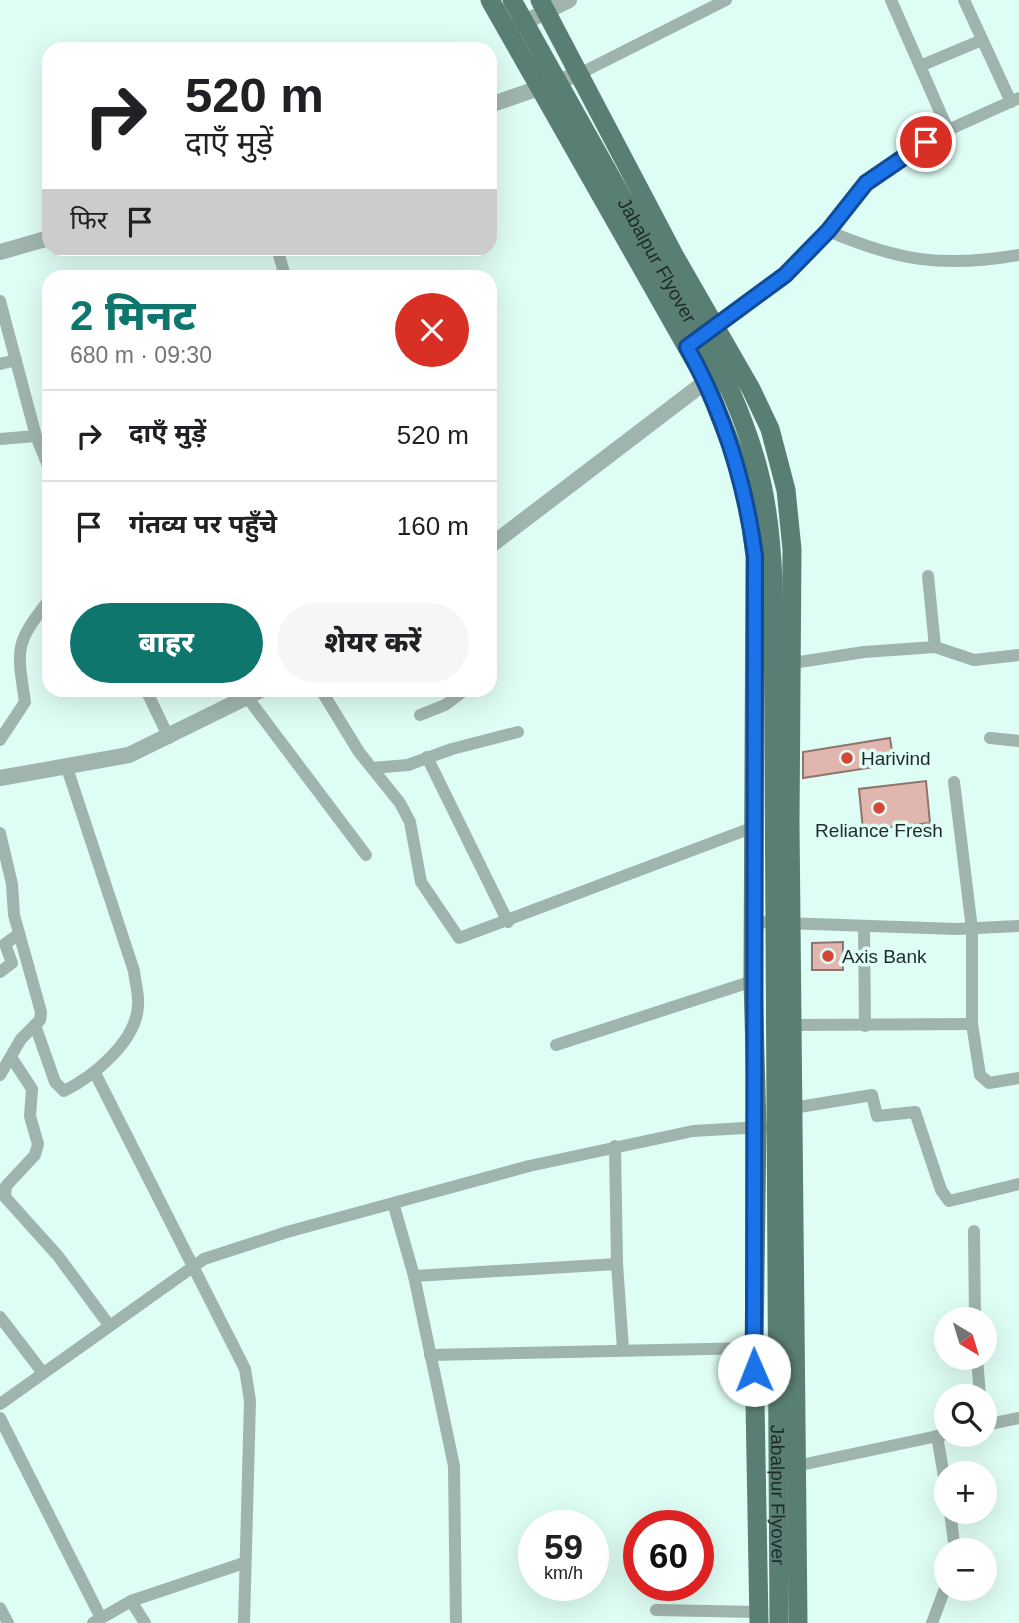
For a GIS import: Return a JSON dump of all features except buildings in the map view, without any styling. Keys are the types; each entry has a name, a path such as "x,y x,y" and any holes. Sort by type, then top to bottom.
{"main road":[{"name":"Jabalpur Flyover","path":"512,0 730,390 750,434 767,502 773,581 779,1623"},
{"path":"543,6 738,364 770,429 786,490 792,549 790,822 798,1623"},
{"path":"499,15 705,379 737,460 755,556 753,981 757,1127 754,1348 759,1618"}],"street":[{"path":"499,15 529,0"},
{"path":"499,15 569,0"},
{"path":"497,104 579,74 726,0"},
{"path":"891,0 948,130"},
{"path":"687,347 785,275 828,231 866,183 905,154 948,130 1015,100 982,40 964,0"},
{"path":"920,66 982,40"},
{"path":"828,231 877,252 931,262 985,261 1019,255"},
{"path":"0,252 42,240"},
{"path":"0,301 42,450"},
{"path":"0,363 16,360"},
{"path":"497,540 558,492 612,455 705,379 738,364"},
{"path":"0,439 36,436"},
{"path":"928,576 935,647"},
{"path":"0,740 25,702 18,673 18,651 32,622 42,609"},
{"path":"793,663 864,652 935,647 974,660 1019,655"},
{"path":"149,697 169,738"},
{"path":"0,778 130,755 169,738 246,697"},
{"path":"257,697 366,855"},
{"path":"326,697 400,803 410,822 421,882 453,934 466,938 754,827"},
{"path":"420,715 445,705 456,697"},
{"path":"373,768 393,769 518,732"},
{"path":"990,738 1019,741"},
{"path":"427,757 508,922"},
{"path":"35,1025 59,1088 64,1091 95,1073 112,1058 129,1031 139,1006 134,971 67,768"},
{"path":"954,782 972,929 972,1024 982,1080 989,1083 1019,1078"},
{"path":"0,833 19,934 39,1002 40,1020 21,1039 0,1074"},
{"path":"754,922 972,929 1019,926"},
{"path":"864,926 865,1026"},
{"path":"0,972 12,963 5,944 19,934"},
{"path":"556,1045 753,981"},
{"path":"793,1025 972,1024"},
{"path":"11,1057 32,1089 30,1116 38,1144 35,1155 6,1186 5,1198 58,1256 110,1325"},
{"path":"95,1073 245,1369 250,1401 244,1623"},
{"path":"0,1404 192,1265 254,1242 615,1146 693,1131 757,1127 872,1096 877,1116 915,1112 941,1190 948,1201 1019,1184"},
{"path":"615,1146 617,1264 623,1349"},
{"path":"394,1206 414,1276 454,1466 456,1623"},
{"path":"974,1231 975,1307"},
{"path":"414,1276 617,1264"},
{"path":"0,1317 43,1373"},
{"path":"430,1355 754,1348"},
{"path":"0,1418 97,1621 131,1601 244,1563"},
{"path":"997,1423 1019,1418"},
{"path":"796,1466 934,1437"},
{"path":"131,1601 145,1623"},
{"path":"932,1623 940,1601"},
{"path":"0,1608 8,1623"},
{"path":"656,1611 759,1618"}],"place":[{"name":"Harivind","path":"847,758"},
{"name":"Reliance Fresh","path":"879,808"},
{"name":"Axis Bank","path":"828,956"}],"route":[{"path":"754,1370 757,1127 753,981 755,556 748,505 737,460 705,379 687,347 785,275 828,231 845,206 866,183 926,142"}]}
